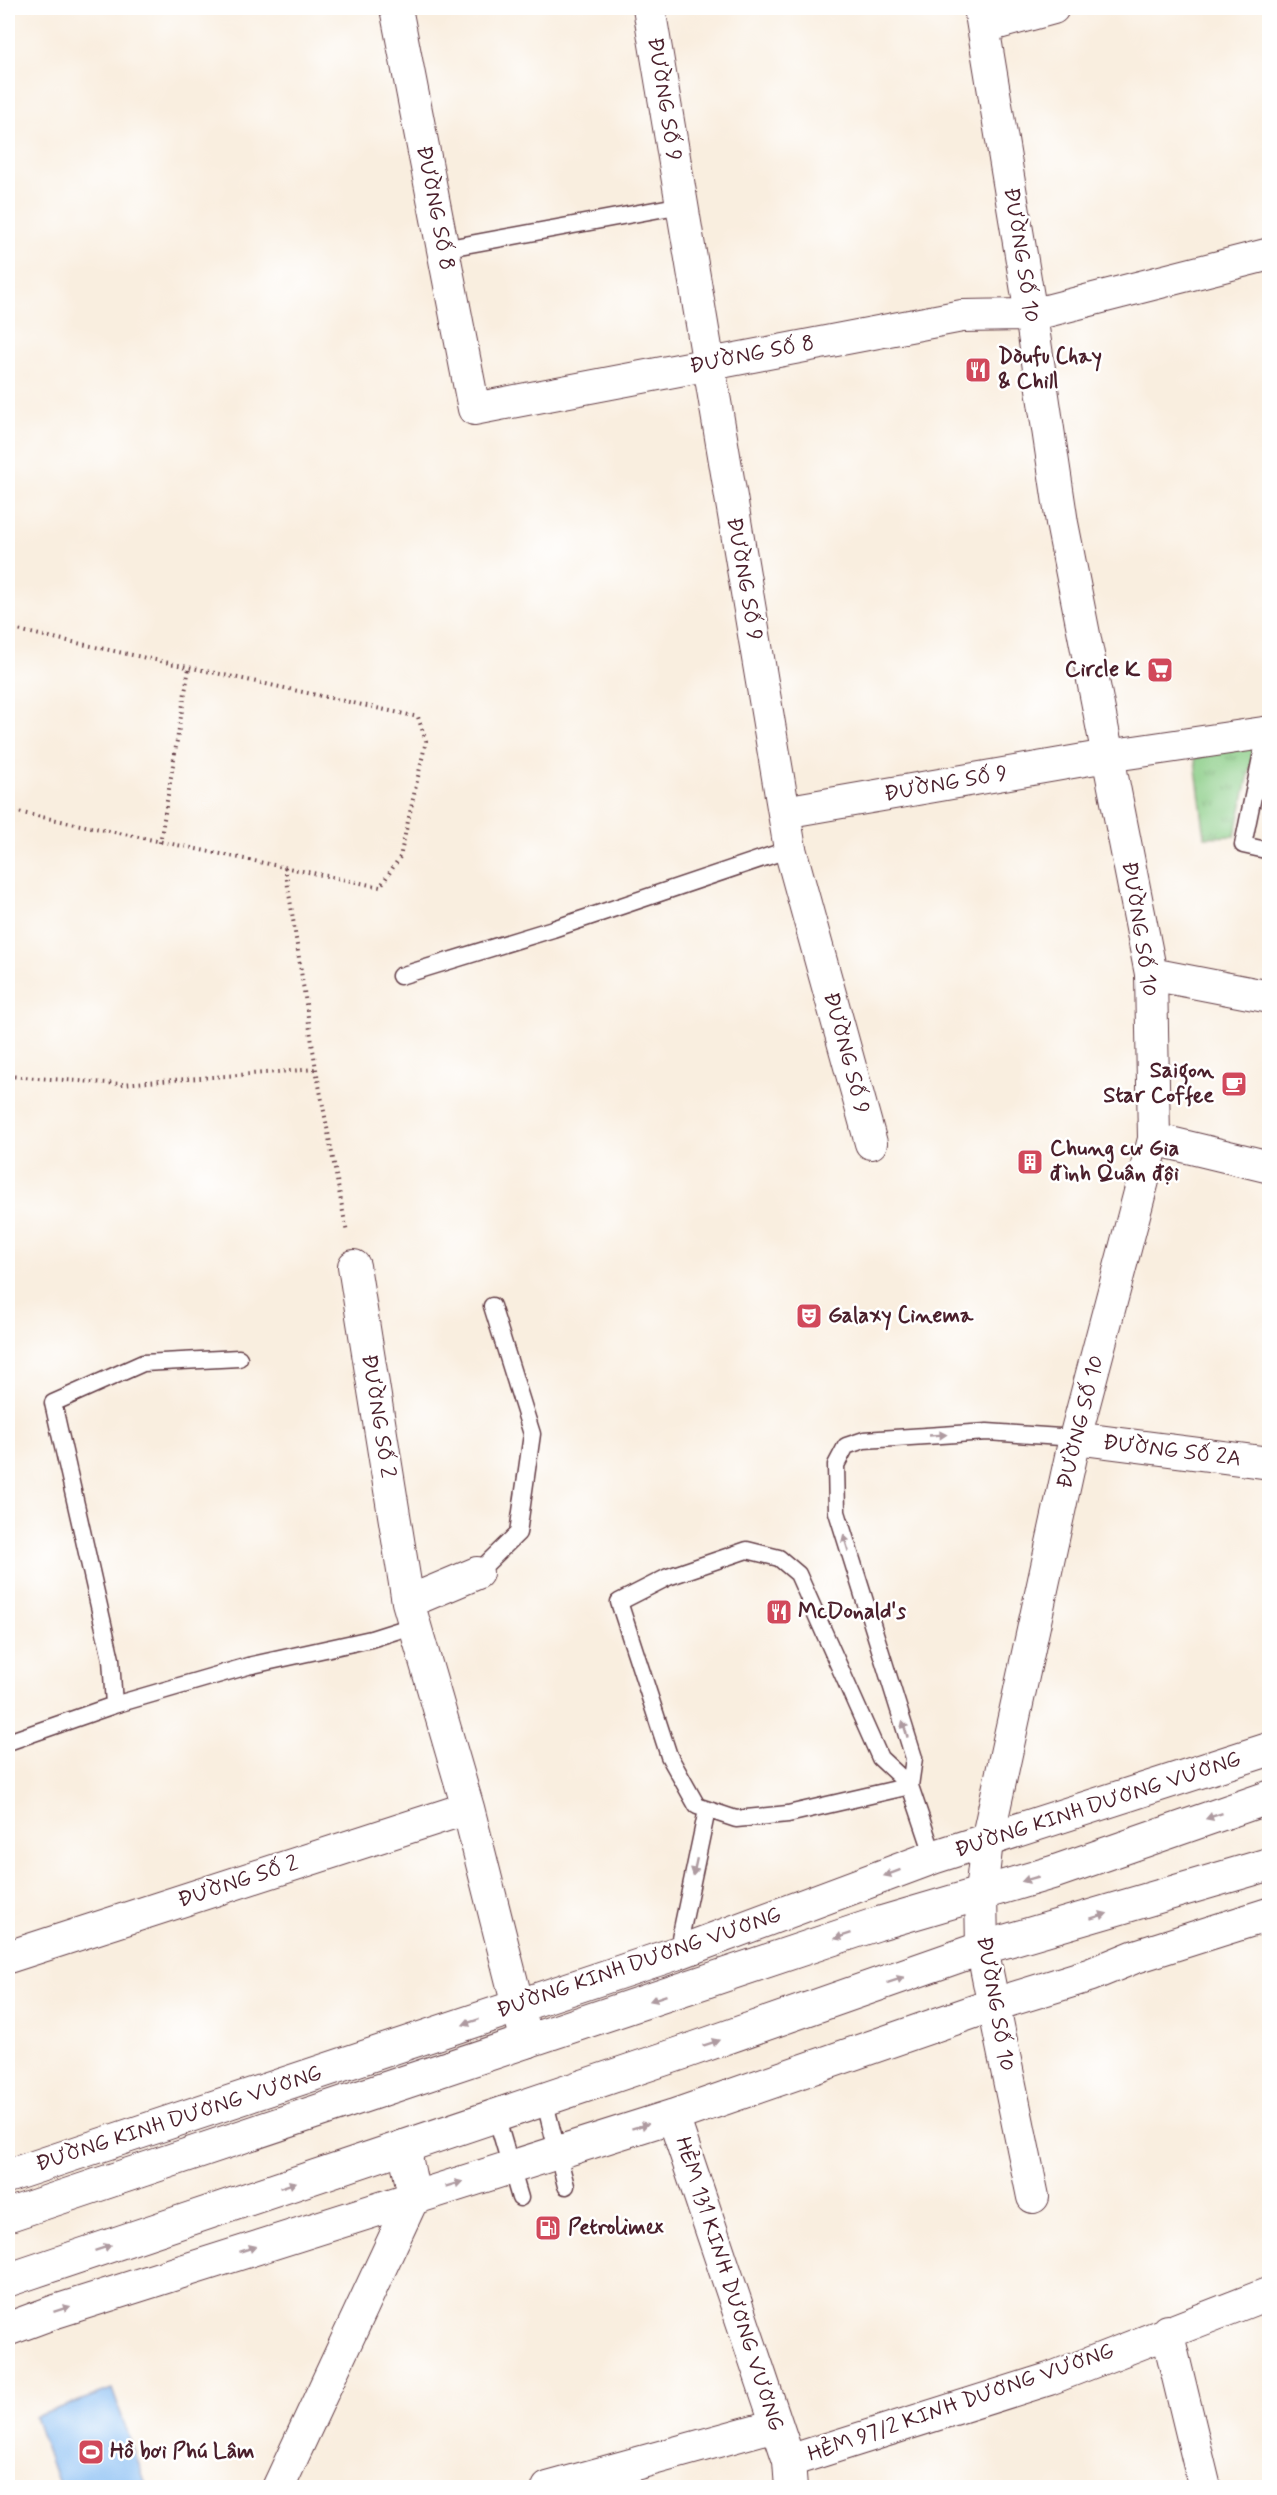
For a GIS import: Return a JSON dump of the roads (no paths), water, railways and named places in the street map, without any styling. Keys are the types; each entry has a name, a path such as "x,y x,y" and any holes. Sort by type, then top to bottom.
{"main road":[{"name":"ĐƯỜNG KINH DƯƠNG VƯƠNG","path":"8,2176 677,1953 934,1857 1269,1749"},
{"name":"ĐƯỜNG KINH DƯƠNG VƯƠNG","path":"8,2215 877,1924 1054,1872 1269,1797"},
{"path":"8,2280 496,2116 982,1948 1269,1864"},
{"path":"8,2329 54,2312 414,2196 673,2115 993,2005 1090,1975 1134,1957 1269,1914"}],"street":[{"name":"ĐƯỜNG SỐ 8","path":"396,8 474,409 962,316 1031,315 1269,254"},
{"name":"ĐƯỜNG SỐ 9","path":"649,8 790,849 871,1143"},
{"path":"982,17 1053,8"},
{"name":"ĐƯỜNG SỐ 10","path":"982,17 1031,315 1062,523 1151,974 1154,1139 1075,1438 987,1841 981,1893 982,1948 1033,2198"},
{"name":"ĐƯỜNG SỐ 9","path":"784,812 1107,756 1268,732"},
{"path":"1151,974 1269,997"},
{"path":"1154,1139 1269,1167"},
{"name":"ĐƯỜNG SỐ 2","path":"354,1266 411,1613 468,1808 527,2042"},
{"name":"ĐƯỜNG SỐ 2A","path":"1075,1438 1269,1463"},
{"path":"411,1613 477,1573"},
{"name":"ĐƯỜNG SỐ 2","path":"8,1957 468,1808"},
{"name":"HẺM 131 KINH DƯƠNG VƯƠNG","path":"673,2115 776,2425 790,2474"},
{"path":"278,2487 414,2196 404,2146"},
{"name":"HẺM 97/2 KINH DƯƠNG VƯƠNG","path":"790,2474 1049,2379 1269,2293"},
{"path":"1167,2331 1205,2487"},
{"path":"548,2487 776,2425"}],"lane":[{"path":"443,249 682,205"},
{"path":"1268,732 1243,845 1269,851"},
{"path":"400,976 553,929 790,849"},
{"path":"477,1573 518,1533 532,1434 492,1306"},
{"path":"114,1705 111,1659 53,1403 143,1363 239,1358"},
{"path":"934,1857 910,1786 914,1758 837,1512 836,1465 846,1446 864,1440 987,1432 1075,1438"},
{"path":"747,1550 780,1558 798,1574 879,1758 910,1786 788,1814 736,1818 697,1806 669,1756 619,1602 668,1577 747,1550"},
{"path":"8,1742 114,1705 248,1666 370,1639 411,1613"},
{"path":"677,1953 707,1810"},
{"path":"544,2099 566,2186"},
{"path":"496,2116 520,2198"}],"water":[{"name":"Hồ bơi Phú Lâm","path":"112,2389 147,2487 60,2487 35,2417"}],"place":[{"name":"Dòufu Chay & Chill","path":"978,370"},
{"name":"Circle K","path":"1160,670"},
{"name":"Saigon Star Coffee","path":"1234,1084"},
{"name":"Chung cư Gia đình Quân đội","path":"1030,1162"},
{"name":"Galaxy Cinema","path":"809,1316"},
{"name":"McDonald's","path":"779,1612"},
{"name":"Petrolimex","path":"548,2228"},
{"name":"Hồ bơi Phú Lâm","path":"91,2452"}]}
